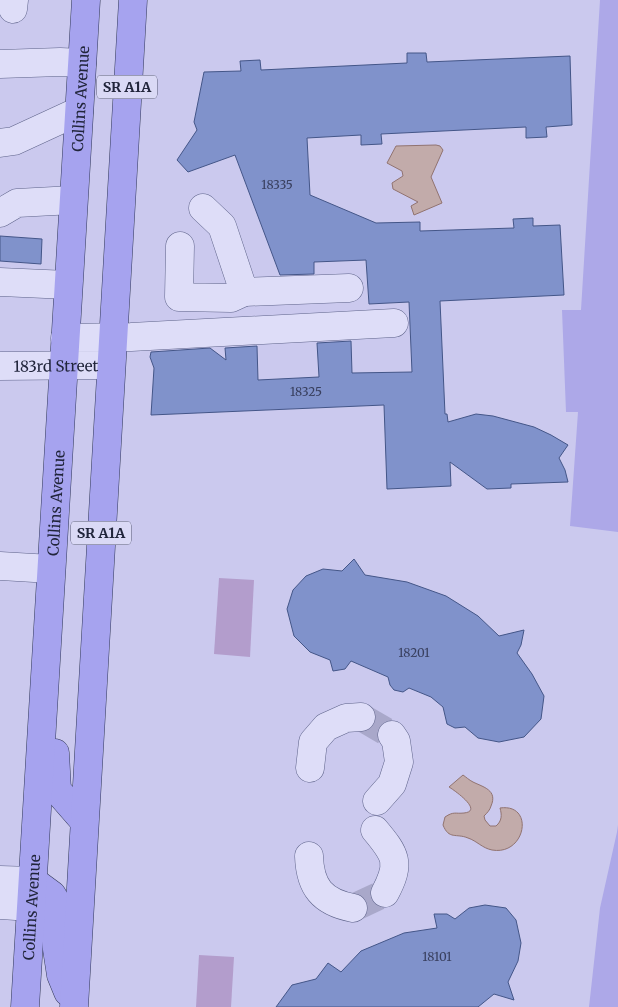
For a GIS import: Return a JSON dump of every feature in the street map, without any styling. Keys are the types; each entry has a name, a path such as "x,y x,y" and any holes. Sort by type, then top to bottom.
{"main road":[{"name":"Collins Avenue","path":"25,1007 86,0"},
{"name":"SR A1A","path":"74,1007 133,0"},
{"path":"44,688 54,732 57,790 84,821"},
{"path":"32,894 52,895 55,900 58,962 61,975 74,1007"}],"street":[{"path":"0,64 82,63"},
{"path":"0,142 14,141 79,110"},
{"path":"0,213 17,204 73,200"},
{"path":"203,208 222,226 244,292"},
{"path":"180,246 178,298 231,298 244,292 349,288"},
{"path":"0,282 68,285"},
{"path":"65,338 132,337 394,323"},
{"name":"183rd Street","path":"0,366 111,365"},
{"path":"0,566 51,569"},
{"path":"310,768 314,742 326,727 346,718 360,717"},
{"path":"377,801 392,784 399,762 396,741 392,734"},
{"path":"375,830 389,847 395,861 392,879 384,893"},
{"path":"309,856 309,869 318,891 339,905 353,908"},
{"path":"0,880 32,894"},
{"path":"0,905 32,894"}],"shaded area":[{"path":"396,146 440,146 443,150 431,177 442,203 414,215 411,206 418,202 393,189 392,183 403,176 402,171 387,163"},
{"path":"219,578 254,580 250,657 214,654"},
{"path":"463,775 488,790 493,796 490,809 484,816 490,826 496,826 499,822 500,808 511,809 518,813 522,821 522,829 519,838 513,845 504,850 492,850 468,838 450,834 445,830 443,825 445,817 453,813 464,813 471,809 466,800 449,787"},
{"path":"199,955 234,957 231,1007 196,1007"}],"sand":[{"path":"600,0 618,0 618,532 570,526 578,412 566,412 562,310 581,310"},
{"path":"618,825 618,1007 589,1007 600,908"}],"building":[{"path":"407,53 426,53 427,62 570,56 572,125 546,127 547,137 526,138 526,127 381,134 382,144 361,145 361,135 307,138 310,195 376,223 420,222 420,231 514,228 513,219 533,218 533,226 560,225 564,295 440,301 445,414 447,414 448,422 476,414 493,416 534,427 551,435 568,445 559,458 568,482 511,484 511,488 487,489 450,462 451,486 387,489 384,405 151,415 154,368 150,357 151,352 210,348 226,360 225,348 257,346 258,380 319,377 317,343 351,341 352,373 412,372 409,302 369,304 366,260 314,262 314,274 280,275 235,155 188,172 177,160 197,130 194,122 204,72 241,71 240,61 260,60 261,70 407,63"},
{"path":"0,236 42,239 41,264 0,261"},
{"path":"354,559 365,575 407,582 446,596 478,616 499,636 524,630 517,653 532,674 544,696 541,719 524,737 499,742 478,738 465,727 455,728 447,724 443,707 431,697 409,688 403,692 394,690 390,685 388,677 351,661 345,669 333,671 330,660 310,652 294,636 287,609 293,590 306,576 323,569 342,571"},
{"path":"485,905 506,908 516,920 521,943 518,961 508,982 514,1000 494,994 478,1007 276,1007 292,985 316,979 328,963 341,972 361,951 404,933 437,928 434,914 447,914 455,919 469,908"}],"tunnel":[{"path":"361,717 392,735"},
{"path":"353,908 385,893"}]}
